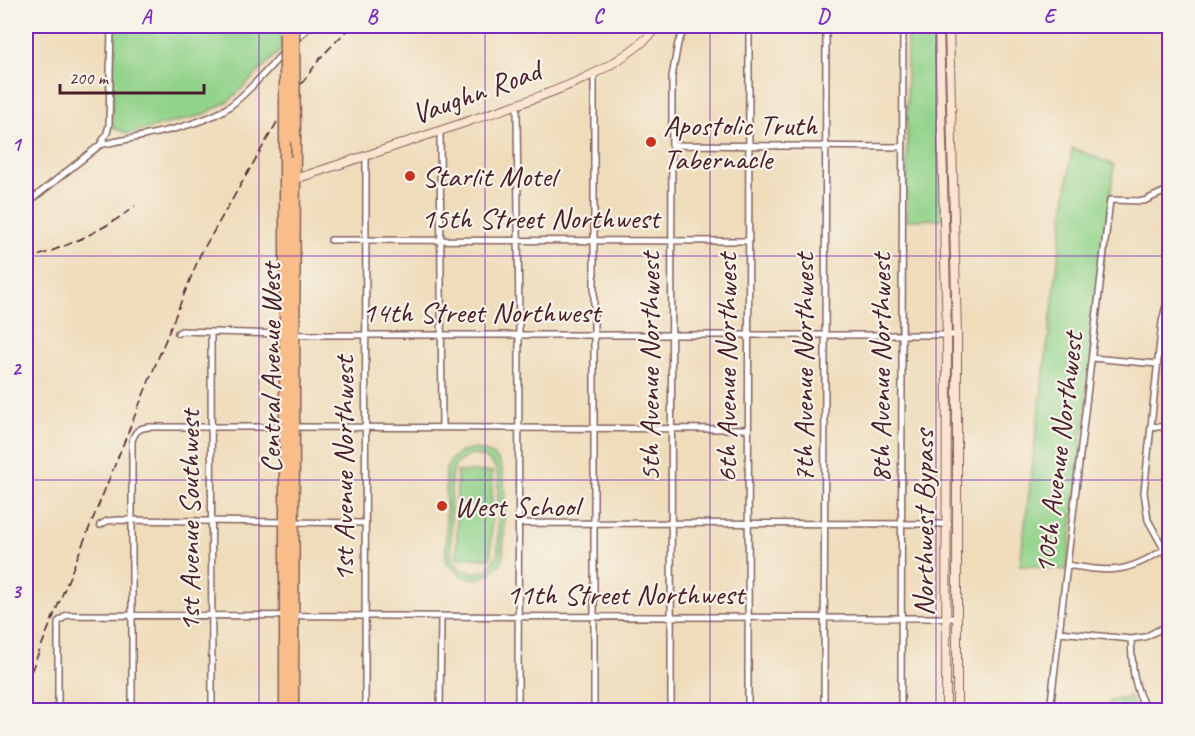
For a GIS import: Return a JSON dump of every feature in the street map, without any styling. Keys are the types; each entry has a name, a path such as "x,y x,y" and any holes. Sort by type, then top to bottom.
{"highway":[{"name":"Central Avenue West","path":"292,711 289,616 289,334 295,178 294,26"},
{"name":"Central Avenue West","path":"285,30 287,155 285,239 289,334"},
{"path":"285,239 290,186 295,178 290,170 287,155"},
{"name":"Central Avenue West","path":"285,711 289,616"}],"main road":[{"name":"Vaughn Road","path":"295,178 440,131 594,75 624,57 659,26"},
{"name":"Northwest Bypass","path":"939,26 952,524 957,618 957,711"},
{"name":"Northwest Bypass","path":"946,711 946,618 952,524 957,335 949,26"}],"street":[{"path":"26,204 100,145 107,133 111,26"},
{"path":"100,145 197,122 230,107 310,26"},
{"name":"5th Avenue Northwest","path":"672,711 672,145 674,61 678,43 686,26"},
{"name":"6th Avenue Northwest","path":"748,711 749,26"},
{"name":"7th Avenue Northwest","path":"824,711 826,26"},
{"name":"8th Avenue Northwest","path":"902,711 903,26"},
{"path":"594,75 594,711"},
{"path":"516,104 519,334 518,711"},
{"path":"440,131 442,428"},
{"path":"672,145 903,147"},
{"name":"1st Avenue Northwest","path":"365,710 366,156"},
{"name":"10th Avenue Northwest","path":"1050,711 1110,200 1144,201 1170,189"},
{"name":"15th Street Northwest","path":"331,240 749,241"},
{"path":"1170,289 1162,322 1144,502 1148,520 1170,560"},
{"name":"14th Street Northwest","path":"178,333 181,331 366,335 957,335"},
{"name":"1st Avenue Southwest","path":"212,332 212,710"},
{"path":"1092,358 1157,364"},
{"path":"132,710 132,441 135,432 141,428 212,426 748,429"},
{"path":"1150,426 1170,428"},
{"path":"100,525 107,521 132,520 366,523"},
{"path":"519,523 952,524"},
{"path":"1067,566 1114,570 1129,568 1163,550"},
{"name":"11th Street Northwest","path":"58,710 58,621 67,615 957,618"},
{"path":"440,711 441,616"},
{"path":"1059,632 1131,639 1145,637 1170,624"},
{"path":"1131,639 1133,674 1139,697 1147,711"},
{"path":"26,710 230,711"},
{"path":"325,711 387,711"}],"green space":[{"path":"114,26 280,26 282,49 229,101 203,115 128,134 112,127"},
{"path":"907,26 935,26 944,219 907,220"},
{"path":"1072,148 1114,165 1067,570 1020,565"},
{"path":"470,449 487,452 494,456 499,462 504,480 503,557 501,563 490,574 477,579 462,576 448,564 446,558 446,470 452,459","holes":["469,455 484,457 491,462 498,476 498,553 489,569 476,573 461,570 451,554 451,476 456,464"]},
{"path":"457,472 492,472 491,558 457,558"},
{"path":"1129,696 1137,710 1113,710 1108,703 1119,697 1121,701"}],"railway":[{"path":"26,684 200,255 291,98 322,56 351,26"},
{"path":"26,260 83,238 110,224 135,206"}],"place":[{"name":"Apostolic Truth Tabernacle","path":"651,142"},
{"name":"Starlit Motel","path":"410,176"},
{"name":"West School","path":"442,506"}]}
